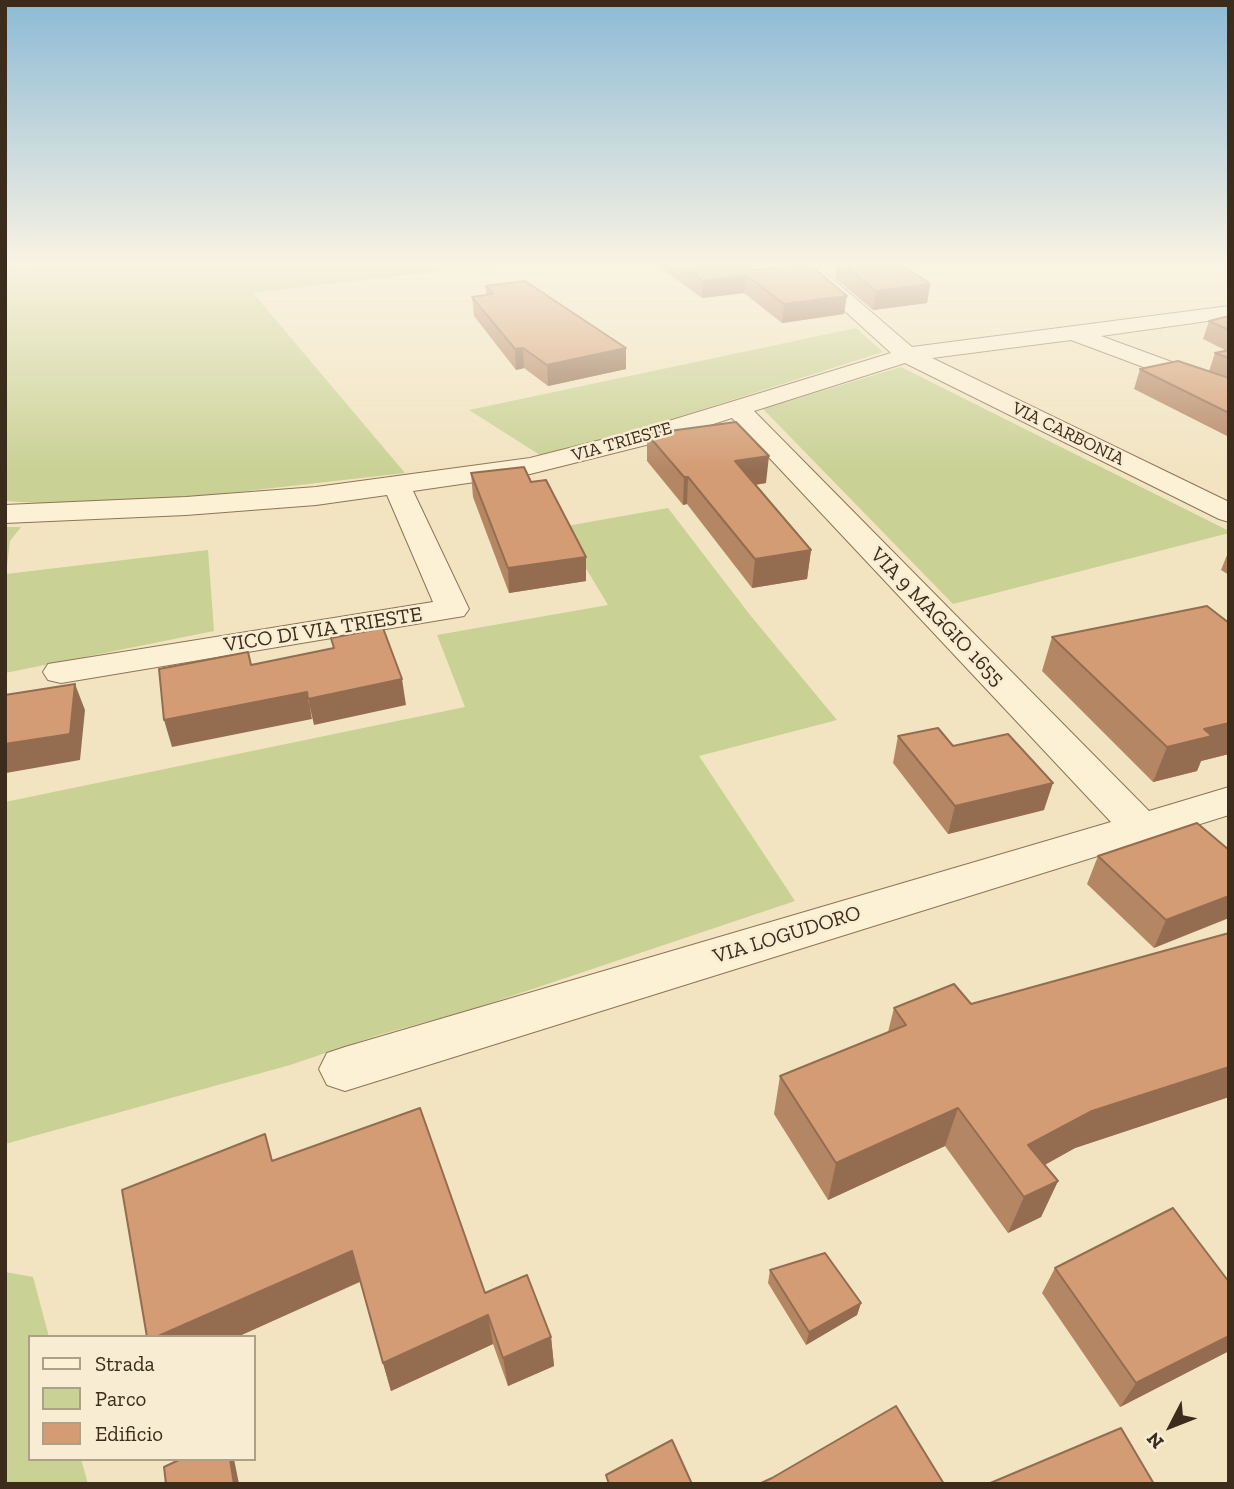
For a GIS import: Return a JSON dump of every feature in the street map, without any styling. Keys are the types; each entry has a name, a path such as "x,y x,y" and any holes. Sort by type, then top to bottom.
{"street":[{"name":"VIA CARBONIA","path":"880,331 907,355 1229,513"},
{"name":"VIA TRIESTE","path":"5,514 186,506 397,486 530,466 584,454 907,355 1074,331"},
{"path":"1070,332 1229,392"},
{"name":"VIA 9 MAGGIO 1655","path":"736,407 1139,827"},
{"name":"VICO DI VIA TRIESTE","path":"61,672 452,609 397,486"},
{"name":"VIA LOGUDORO","path":"345,1069 1229,801"}],"green space":[{"path":"5,331 285,331 405,473 194,497 40,503 5,501"},
{"path":"840,331 860,331 883,352 634,431 540,455 469,410"},
{"path":"901,367 1229,533 953,604 763,409"},
{"path":"668,508 750,615 837,720 699,756 795,901 470,1010 382,1034 290,1065 5,1144 5,802 465,707 437,635 608,605 561,527"},
{"path":"5,527 21,527 10,541 6,574 208,550 214,631 5,673"},
{"path":"5,1272 33,1277 48,1335 28,1335 28,1461 82,1461 88,1484 5,1484"}],"building":[{"path":"501,331 601,331 626,348 547,365 523,348 515,349"},
{"path":"1229,350 1229,358 1215,353"},
{"path":"1178,361 1229,378 1229,413 1140,369"},
{"path":"736,422 769,456 735,461 811,550 755,559 688,477 684,477 647,434"},
{"path":"524,467 531,482 546,480 586,557 508,568 471,473"},
{"path":"1207,606 1229,623 1229,723 1204,729 1212,736 1167,747 1052,637"},
{"path":"383,628 402,679 308,699 307,692 164,720 159,669 248,652 251,665 334,648 331,638"},
{"path":"75,684 70,734 5,744 5,695"},
{"path":"938,728 953,746 1008,734 1053,783 955,806 898,736"},
{"path":"1197,823 1229,850 1229,896 1166,920 1098,856"},
{"path":"1229,933 1229,1067 1092,1111 1028,1145 1058,1181 1024,1197 958,1108 836,1163 780,1076 906,1025 894,1008 954,984 971,1004"},
{"path":"420,1108 485,1293 527,1275 551,1337 503,1358 488,1315 383,1363 352,1251 161,1335 147,1335 122,1190 265,1134 272,1161"},
{"path":"1173,1208 1229,1282 1229,1336 1136,1383 1055,1268"},
{"path":"825,1253 861,1303 809,1332 770,1270"},
{"path":"896,1406 944,1484 759,1484 772,1478"},
{"path":"1121,1428 1154,1484 988,1484"},
{"path":"672,1440 692,1484 609,1484 606,1475"},
{"path":"177,1461 230,1461 234,1484 166,1484 164,1467"}]}
